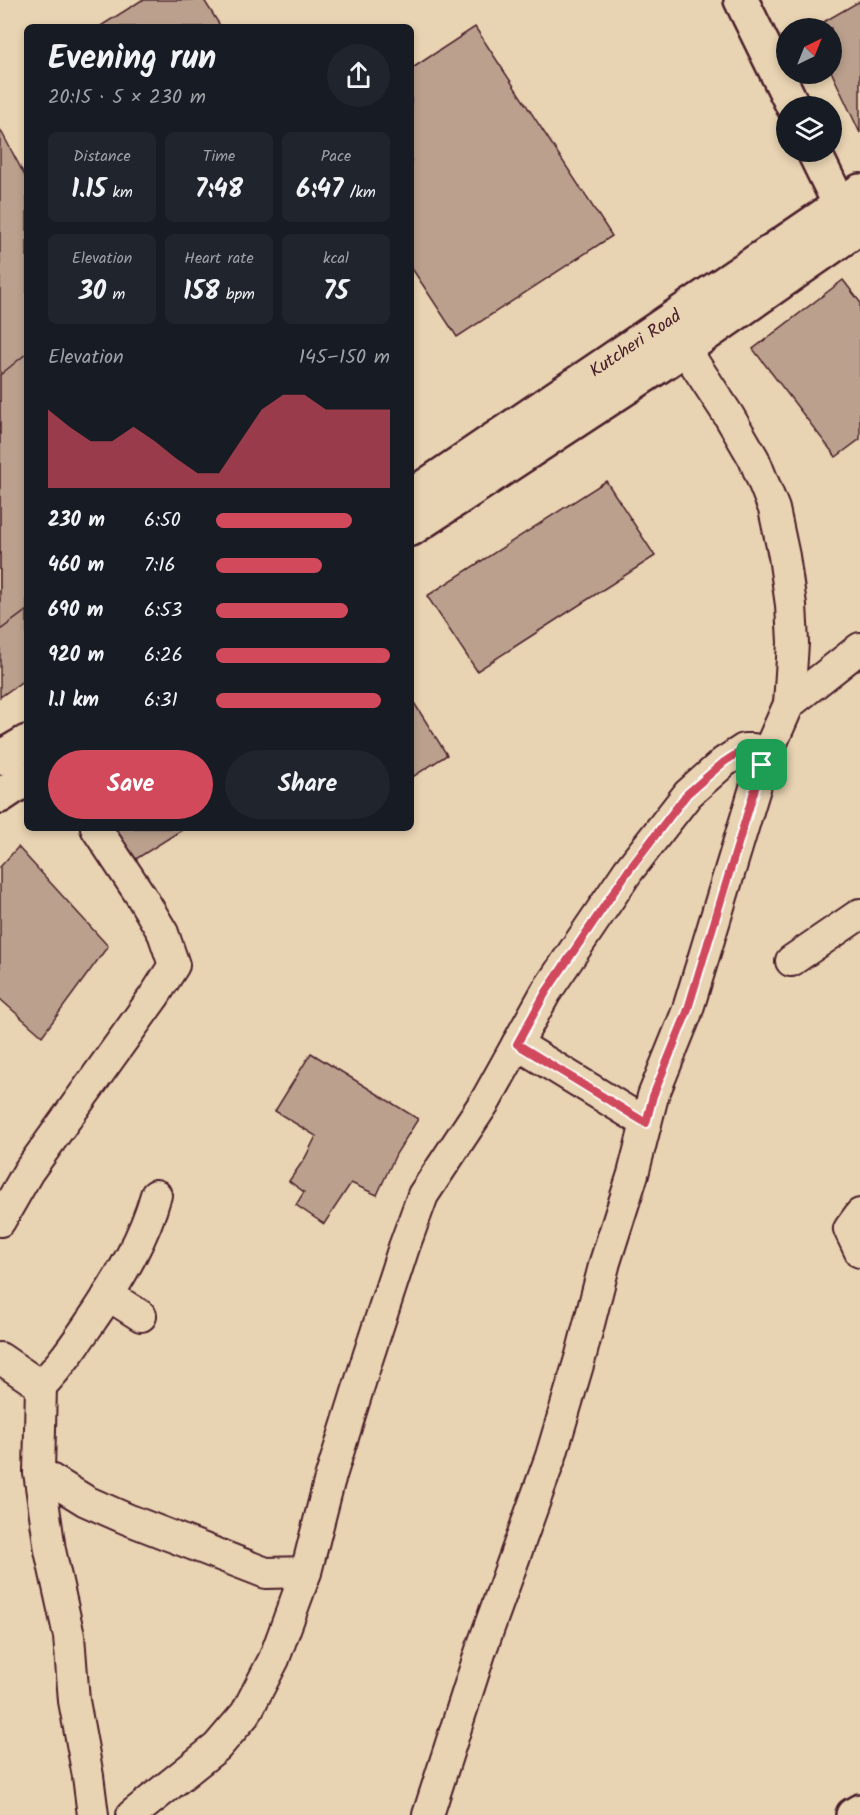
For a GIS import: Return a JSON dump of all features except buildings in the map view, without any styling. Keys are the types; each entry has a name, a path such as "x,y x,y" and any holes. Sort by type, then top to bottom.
{"main road":[{"path":"741,0 788,96"},
{"path":"414,527 685,349 856,216 821,162"},
{"name":"Kutcheri Road","path":"414,494 856,216"},
{"path":"0,758 24,744"},
{"path":"0,796 24,780"},
{"path":"853,1815 860,1811"}],"street":[{"path":"428,1815 481,1650 551,1456 653,1096 687,1012 762,765 789,704 793,643 791,605 774,509 754,459 685,349"},
{"path":"789,704 860,648"},
{"path":"132,1815 216,1747 246,1713 274,1659 306,1572 329,1482 404,1247 423,1195 486,1100 546,992 628,871 687,794 724,762 744,749 753,749 762,765"},
{"path":"0,1221 28,1172 174,965 163,933 98,831"},
{"path":"791,961 860,914"},
{"path":"517,1044 646,1123"},
{"path":"93,1815 74,1701 69,1636 50,1550 39,1472 41,1386 59,1367 108,1295 141,1239 156,1195"},
{"path":"860,1214 849,1229 860,1252"},
{"path":"108,1295 141,1316"},
{"path":"0,1358 41,1386"},
{"path":"39,1472 86,1501 266,1573 306,1572"}],"route":[{"path":"744,749 753,749 762,765 687,1012 653,1096 646,1123 517,1044 546,992 628,871 687,794 724,762 744,749"}]}
